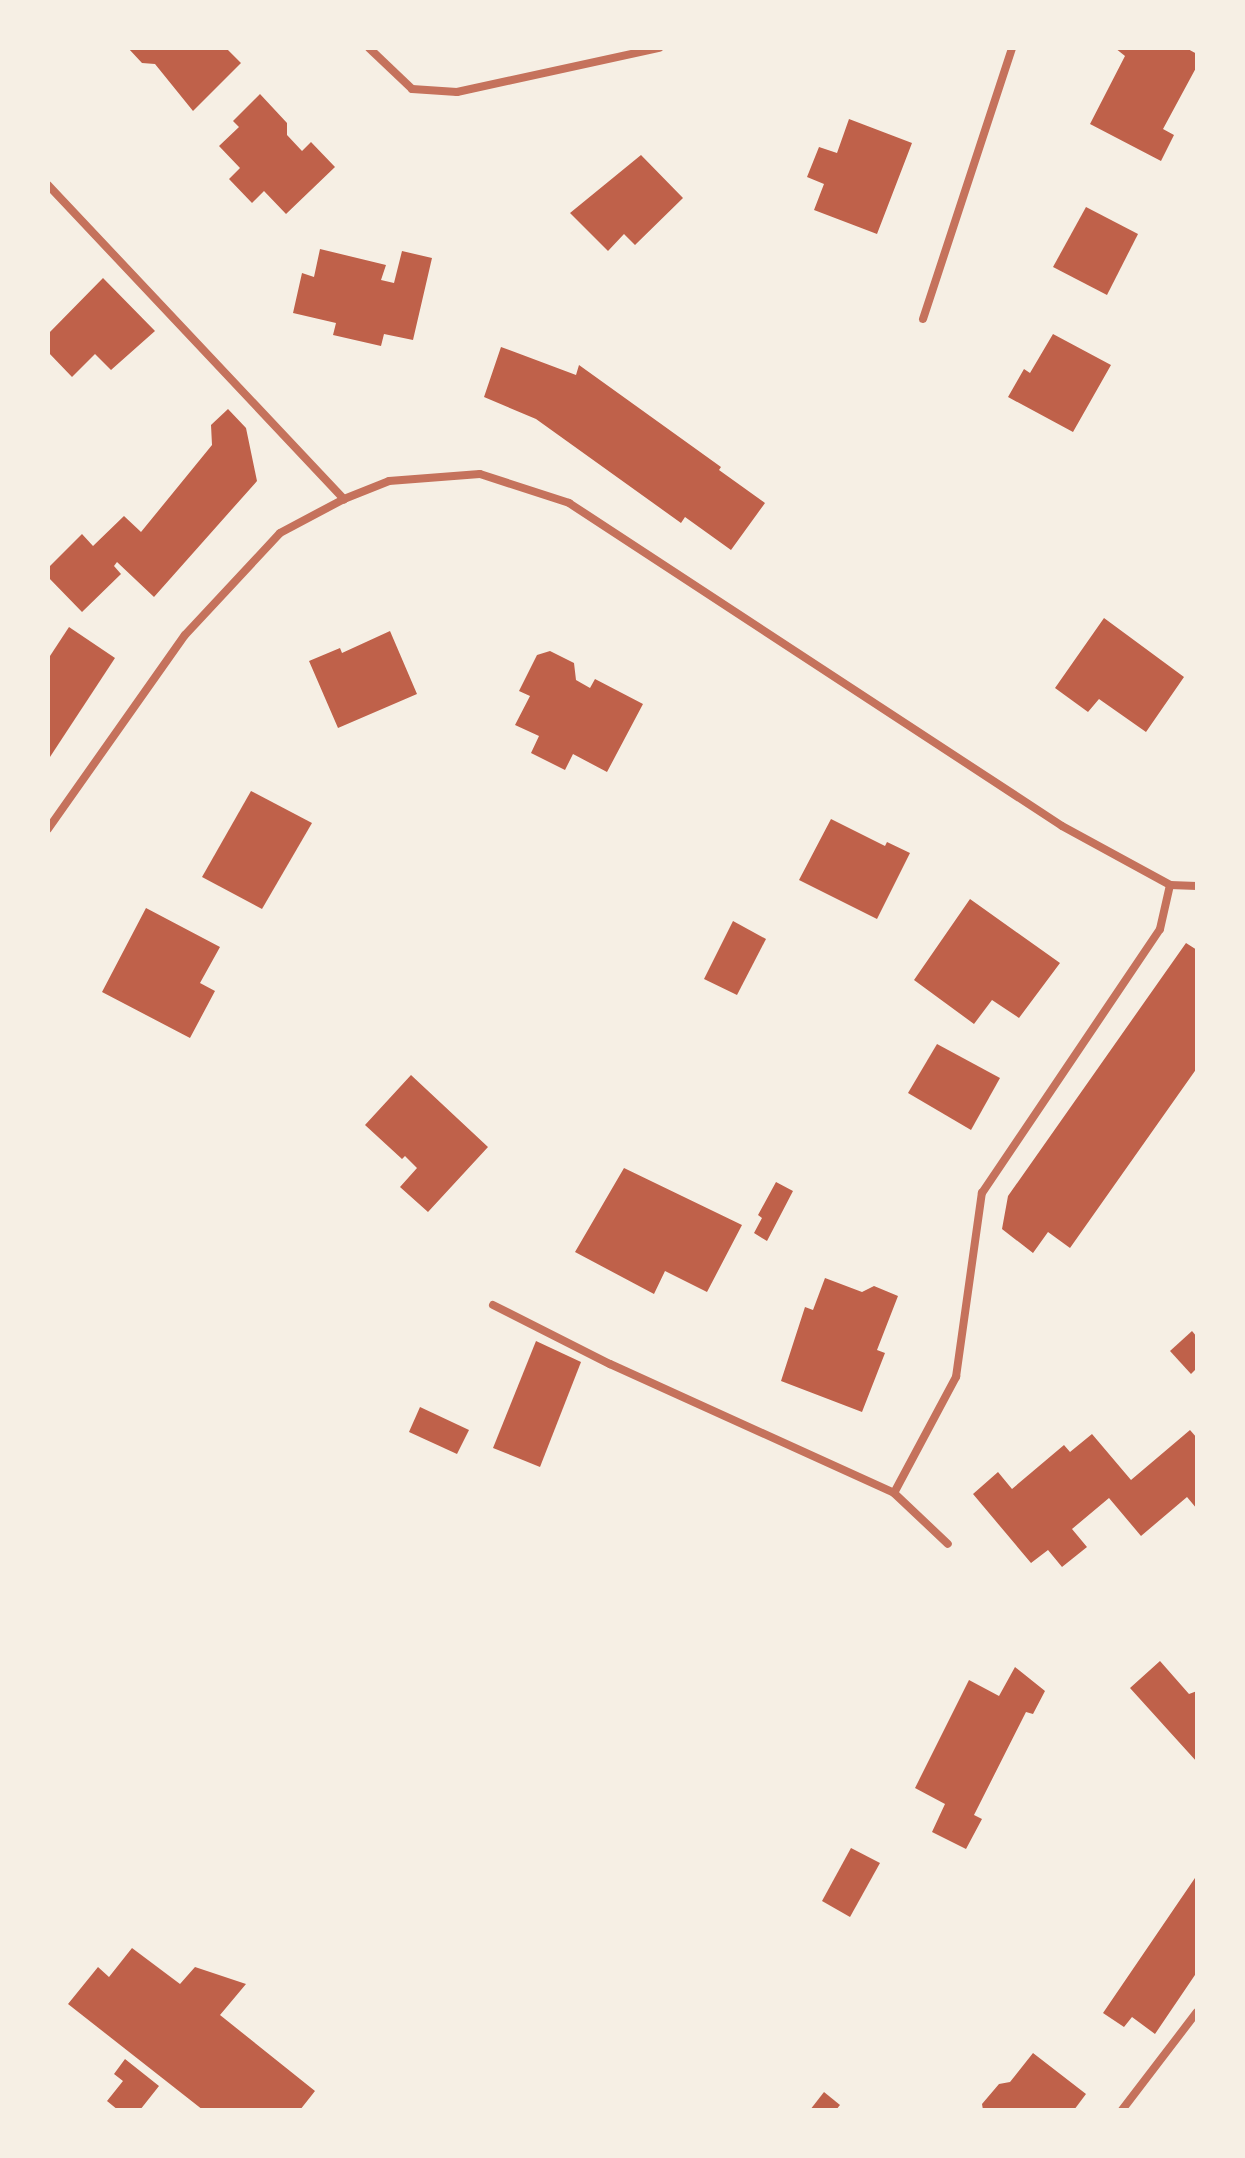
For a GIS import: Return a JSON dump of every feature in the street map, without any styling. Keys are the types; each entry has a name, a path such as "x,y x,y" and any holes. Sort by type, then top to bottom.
{"street":[{"path":"369,48 412,89 457,92 659,48"},
{"path":"923,319 1012,48"},
{"path":"48,185 344,499"},
{"path":"48,829 185,635 227,586 280,533 344,499 389,481 480,474 569,503 1062,826 1170,885 1197,886"},
{"path":"894,1493 956,1377 982,1193 1160,929 1170,885"},
{"path":"493,1305 610,1364 894,1493 948,1544"},
{"path":"1122,2110 1197,2012"}],"building":[{"path":"128,48 226,48 241,63 193,111 155,64 142,63"},
{"path":"1115,48 1186,48 1197,54 1197,66 1163,129 1174,135 1161,161 1090,124 1125,56"},
{"path":"260,94 287,123 287,135 302,151 311,142 335,167 286,214 264,191 252,203 229,179 240,168 219,146 239,127 233,121"},
{"path":"849,119 912,143 877,234 814,210 824,184 807,177 819,147 837,153"},
{"path":"641,155 683,198 635,245 624,234 608,251 570,213"},
{"path":"1086,207 1138,234 1107,295 1053,267"},
{"path":"320,249 386,265 381,280 394,283 402,251 432,258 413,340 384,334 381,346 333,335 336,323 293,313 302,273 314,277"},
{"path":"103,278 155,331 111,370 95,354 72,377 48,352 48,334"},
{"path":"1053,334 1111,365 1073,432 1008,397 1024,369 1030,373"},
{"path":"501,347 576,375 579,365 721,467 719,470 765,503 731,550 685,517 681,523 536,419 484,397"},
{"path":"228,409 246,428 257,481 154,597 117,562 114,566 121,574 82,612 48,577 48,568 82,534 93,546 124,516 141,532 212,445 211,425"},
{"path":"1104,618 1184,677 1146,732 1099,699 1088,712 1055,688"},
{"path":"69,627 115,658 48,760 48,659"},
{"path":"390,631 417,694 338,728 309,661 340,648 342,653"},
{"path":"550,651 574,663 576,680 590,688 595,679 643,704 607,772 573,754 565,770 531,753 539,736 515,725 530,696 519,691 537,655"},
{"path":"251,791 312,823 262,909 202,877"},
{"path":"831,819 885,846 887,842 910,853 877,919 799,880"},
{"path":"970,899 1060,963 1019,1018 992,1000 974,1024 914,980"},
{"path":"146,908 220,947 200,983 215,991 190,1038 102,992"},
{"path":"733,921 766,939 737,995 704,979"},
{"path":"1186,943 1197,950 1197,1068 1070,1248 1048,1232 1033,1253 1002,1229 1008,1196"},
{"path":"937,1044 1000,1078 971,1130 908,1093"},
{"path":"411,1075 488,1147 428,1212 400,1187 417,1168 405,1156 402,1159 365,1125"},
{"path":"624,1168 742,1225 707,1292 665,1271 654,1294 575,1252"},
{"path":"776,1182 793,1191 767,1241 754,1233 762,1218 758,1215"},
{"path":"825,1278 862,1292 874,1286 898,1296 877,1350 885,1353 862,1412 781,1381 805,1307 813,1310"},
{"path":"1192,1331 1197,1337 1197,1368 1191,1374 1170,1351"},
{"path":"536,1341 581,1362 540,1467 493,1448"},
{"path":"420,1407 469,1430 457,1454 409,1432"},
{"path":"1190,1430 1197,1438 1197,1509 1187,1497 1141,1536 1109,1498 1072,1529 1087,1547 1062,1567 1048,1550 1031,1563 973,1494 998,1472 1012,1489 1064,1445 1070,1452 1092,1434 1131,1480"},
{"path":"1160,1661 1189,1694 1197,1691 1197,1762 1130,1688"},
{"path":"1015,1667 1045,1691 1033,1714 1026,1712 974,1815 982,1819 966,1849 932,1832 945,1804 915,1788 969,1680 999,1696"},
{"path":"851,1848 880,1863 850,1917 822,1901"},
{"path":"1197,1875 1197,1972 1155,2034 1132,2017 1124,2027 1103,2013"},
{"path":"132,1948 180,1984 195,1967 246,1984 220,2015 315,2091 300,2110 203,2110 68,2004 98,1967 109,1977"},
{"path":"1033,2053 1086,2094 1074,2110 983,2110 982,2104 999,2084 1010,2082"},
{"path":"125,2059 159,2086 140,2110 118,2110 107,2101 123,2081 114,2074"},
{"path":"824,2092 840,2105 836,2110 810,2110"}]}
